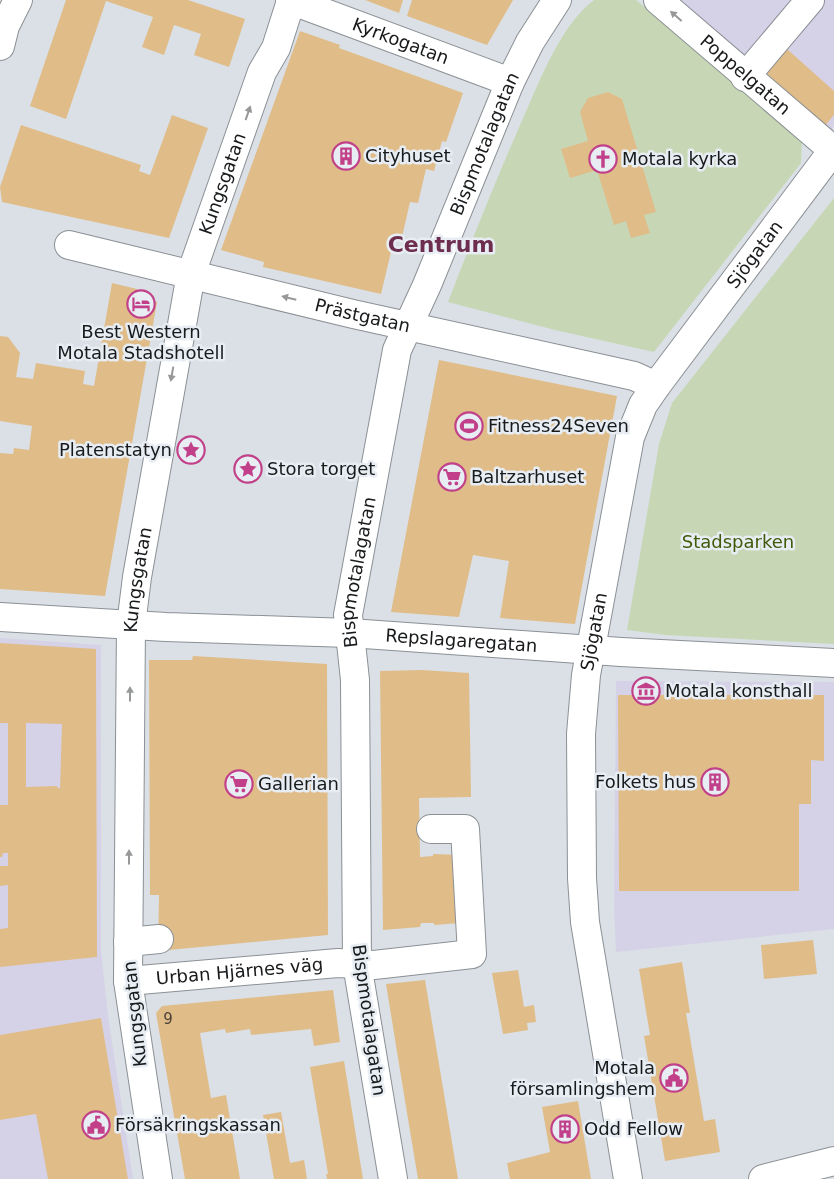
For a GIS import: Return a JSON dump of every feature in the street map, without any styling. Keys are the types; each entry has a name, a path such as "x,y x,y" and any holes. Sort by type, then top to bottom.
{"street":[{"path":"4,24 18,0"},
{"name":"Kyrkogatan","path":"291,0 510,82"},
{"name":"Kungsgatan","path":"158,1179 128,982 131,625 139,568 191,274 262,72 276,48 291,0"},
{"name":"Bispmotalagatan","path":"393,1179 357,964 355,680 348,615 354,573 397,350 409,326 510,82 530,42 557,0"},
{"name":"Poppelgatan","path":"658,0 745,77 834,150"},
{"path":"745,77 796,5"},
{"name":"Sjögatan","path":"628,1179 585,922 582,878 581,734 591,649 630,437 643,405 656,386 834,150"},
{"name":"Prästgatan","path":"69,245 354,314 634,376 656,386"},
{"name":"Repslagaregatan","path":"0,617 131,625 350,633 834,663"},
{"name":"Urban Hjärnes väg","path":"128,982 338,963 380,964 472,954 465,829 431,829"},
{"path":"128,942 159,939"},
{"path":"763,1179 834,1161"}],"shaded area":[{"path":"672,0 834,0 834,126 827,135"},
{"path":"0,638 101,645 101,951 108,1016 133,1179 0,1179"},
{"name":"Folkets hus","path":"616,681 834,682 834,929 616,952 614,907"}],"green space":[{"path":"594,0 636,0 729,76 802,140 801,163 654,352 555,330 448,302 494,185 545,69 572,23"},
{"name":"Stadsparken","path":"834,198 834,644 666,635 627,630 659,444 672,403"}],"building":[{"path":"66,0 188,0 245,19 229,67 194,55 201,34 174,25 164,55 142,47 153,17 106,1 66,119 30,106"},
{"path":"365,0 403,0 399,13"},
{"path":"412,0 513,0 487,45 407,16"},
{"name":"Cityhuset","path":"300,31 340,45 339,48 463,93 446,142 442,141 434,171 426,169 418,203 410,202 402,237 395,235 381,294 263,267 264,262 221,250"},
{"path":"787,49 834,91 834,115 824,127 764,75"},
{"name":"Motala kyrka","path":"608,92 622,99 656,212 644,215 650,233 631,238 626,221 614,225 597,170 570,178 561,149 588,141 580,112 588,98"},
{"path":"172,115 208,128 169,238 2,202 0,187 21,125 141,165 139,171 150,175"},
{"path":"112,283 137,289 136,297 157,302 105,596 0,589 0,453 13,454 14,448 29,450 32,426 0,421 0,336 8,337 20,353 16,377 33,379 36,363 85,371 83,384 94,386"},
{"path":"439,360 617,396 575,624 500,618 509,561 473,555 459,617 391,612"},
{"path":"0,643 96,649 97,957 0,967 0,929 8,928 8,885 0,886 0,866 8,866 8,853 3,853 2,857 0,857 0,805 8,805 8,723 0,723","holes":["26,723 62,724 60,789 56,786 26,787"]},
{"name":"Gallerian","path":"193,656 327,664 328,935 158,951 159,895 150,895 149,660 192,660"},
{"path":"422,670 469,673 471,797 419,798 420,857 433,856 433,854 460,855 460,923 434,925 434,923 421,923 420,927 383,930 380,671"},
{"name":"Folkets hus","path":"681,690 686,695 824,695 824,761 811,760 811,804 799,804 799,891 619,891 618,695 676,695"},
{"path":"813,940 817,974 764,979 761,945"},
{"name":"Motala församlingshem","path":"682,962 690,1013 686,1013 704,1121 715,1119 720,1152 665,1161 644,1036 650,1035 639,969"},
{"path":"518,970 524,1007 534,1005 536,1022 527,1023 528,1030 503,1034 492,973"},
{"path":"425,980 458,1179 418,1179 407,1113 386,984"},
{"path":"333,990 340,1042 314,1046 311,1029 251,1035 250,1029 226,1033 225,1029 200,1033 211,1098 226,1095 240,1179 185,1179 156,1013 162,1006"},
{"path":"101,1018 128,1179 48,1179 36,1114 0,1120 0,1035"},
{"path":"344,1061 363,1179 327,1179 326,1174 328,1174 310,1067"},
{"name":"Odd Fellow","path":"578,1101 591,1179 510,1179 507,1163 550,1152 542,1107"},
{"path":"281,1112 290,1163 304,1160 307,1179 274,1179 263,1115"}],"place":[{"name":"Cityhuset","path":"346,156"},
{"name":"Motala kyrka","path":"603,159"},
{"name":"Best Western Motala Stadshotell","path":"141,304"},
{"name":"Fitness24Seven","path":"469,426"},
{"name":"Platenstatyn","path":"191,450"},
{"name":"Stora torget","path":"248,469"},
{"name":"Baltzarhuset","path":"452,477"},
{"name":"Motala konsthall","path":"646,691"},
{"name":"Folkets hus","path":"715,782"},
{"name":"Gallerian","path":"239,784"},
{"name":"Motala församlingshem","path":"674,1078"},
{"name":"Försäkringskassan","path":"96,1125"},
{"name":"Odd Fellow","path":"565,1129"}],"district":[{"name":"Centrum","path":"441,244"}]}
